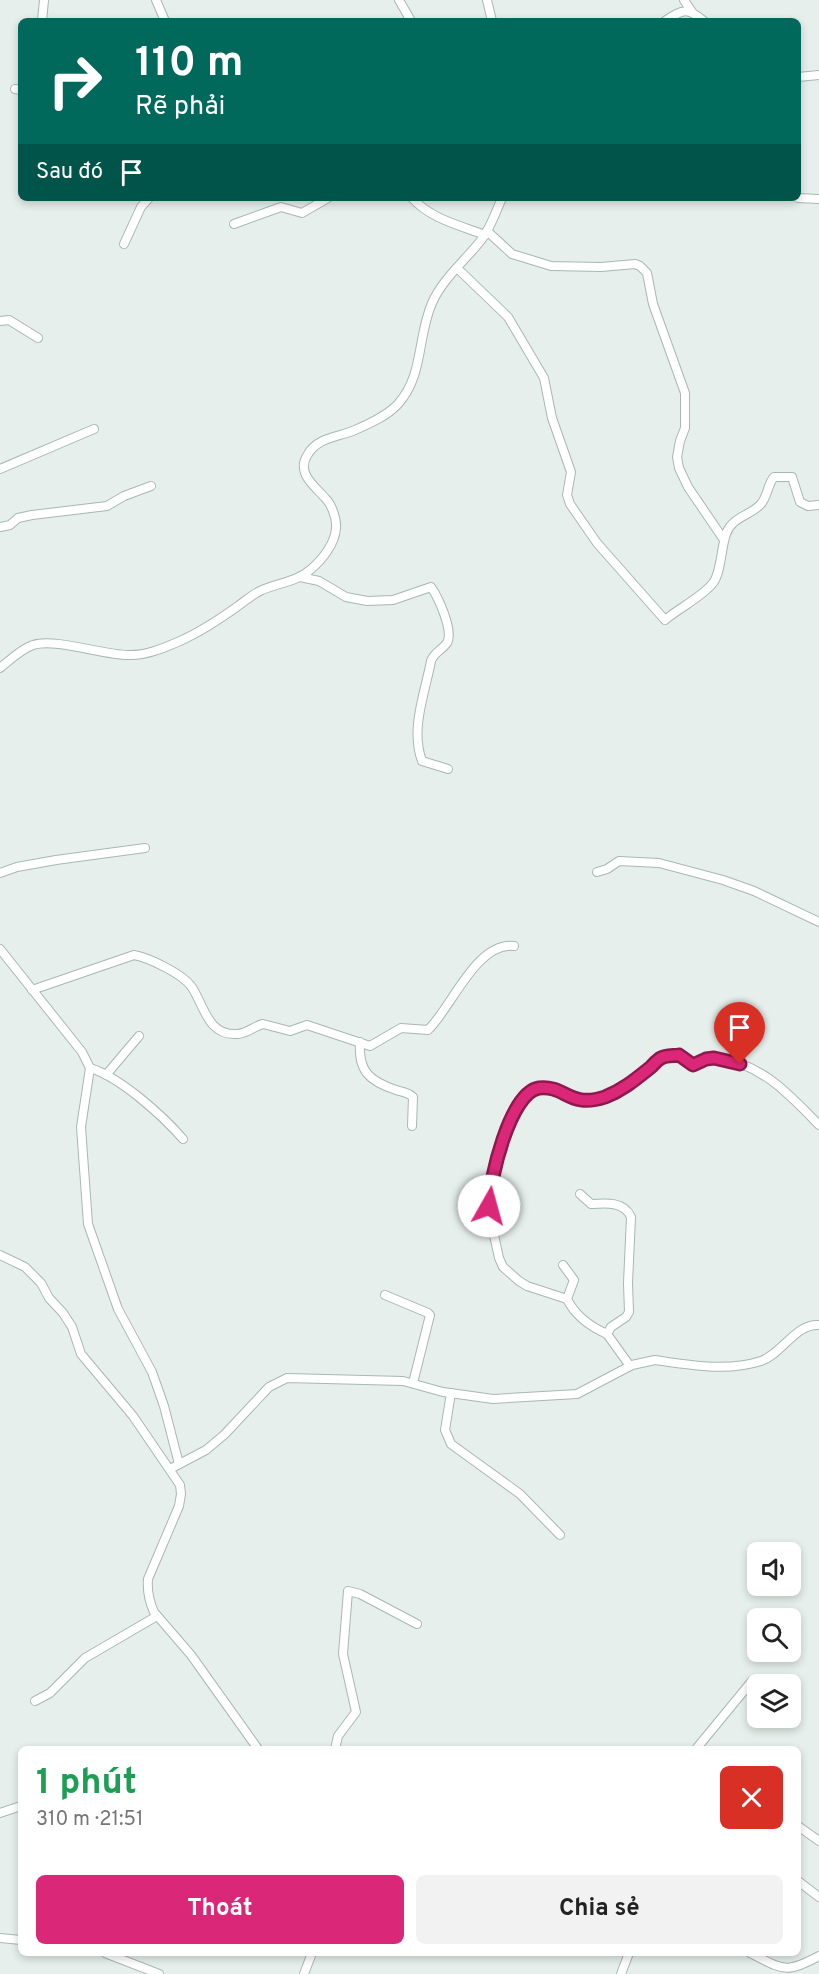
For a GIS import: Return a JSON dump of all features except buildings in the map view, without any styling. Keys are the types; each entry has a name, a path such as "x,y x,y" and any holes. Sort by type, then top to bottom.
{"street":[{"path":"42,18 44,0"},
{"path":"156,0 164,18"},
{"path":"399,0 409,18"},
{"path":"487,0 491,18"},
{"path":"684,0 692,12 700,18"},
{"path":"671,18 685,10 692,12"},
{"path":"801,77 819,75"},
{"path":"801,198 819,199"},
{"path":"124,244 141,207 146,201"},
{"path":"234,224 281,207 302,213 323,201"},
{"path":"415,201 445,221 486,233 512,254 551,267 635,264 644,269 653,304 685,393 685,428 677,457 680,468 688,487 724,540"},
{"path":"0,668 23,650 37,644 129,656 152,651 187,638 260,591 312,569 332,543 336,530 328,501 312,486 305,471 306,455 317,444 355,430 380,417 402,399 415,377 430,306 438,290 486,233 501,201"},
{"path":"457,268 508,317 544,378 552,418 571,472 567,495 570,504 597,543 665,620 712,585 717,575 728,529 735,520 762,502 770,481 774,477 792,477 800,502 808,506 819,505"},
{"path":"0,321 9,320 38,338"},
{"path":"0,469 94,429"},
{"path":"0,527 10,525 18,518 32,515 107,506 124,496 151,486"},
{"path":"299,576 319,581 346,597 367,601 404,598 431,587 442,607 448,635 447,643 433,656 431,661 419,716 418,737 422,761 448,769"},
{"path":"0,873 17,867 57,860 145,849"},
{"path":"597,872 608,869 619,861 659,863 754,891 819,922"},
{"path":"32,990 135,955 163,967 190,984 207,1019 229,1034 245,1033 263,1024 290,1031 307,1025 370,1046 401,1028 428,1030 479,962 495,950 514,946"},
{"path":"0,949 82,1052 90,1068 81,1127 88,1224 118,1309 152,1372 164,1406 179,1464"},
{"path":"106,1075 139,1036"},
{"path":"360,1042 360,1061 370,1078 413,1097 412,1126"},
{"path":"630,1366 607,1334 592,1327 572,1308 567,1299 527,1286 503,1267 496,1247 489,1206 491,1182 511,1118 524,1097 531,1090 547,1088 587,1102 622,1089 662,1057 679,1055 693,1065 714,1058 750,1067 764,1074 783,1089 819,1125"},
{"path":"90,1068 106,1075 161,1116 183,1139"},
{"path":"580,1194 591,1204 609,1203 623,1207 631,1217 629,1312 607,1334"},
{"path":"0,1255 25,1267 41,1283 49,1298 72,1327 81,1354 133,1416 180,1485 181,1500 148,1579 148,1596 154,1612 191,1655 256,1746"},
{"path":"563,1265 574,1280 567,1299"},
{"path":"385,1295 430,1315 413,1383"},
{"path":"170,1469 206,1450 222,1437 269,1387 287,1378 384,1379 413,1383 451,1394 494,1399 574,1395 588,1390 630,1366 655,1360 718,1366 747,1364 767,1359 804,1328 819,1325"},
{"path":"451,1394 451,1405 445,1430 451,1444 520,1494 560,1535"},
{"path":"336,1746 338,1736 354,1715 356,1708 343,1654 348,1591 360,1594 417,1624"},
{"path":"34,1701 50,1694 85,1658 157,1616"},
{"path":"698,1746 747,1687"},
{"path":"0,1813 18,1807"},
{"path":"801,1828 819,1841"},
{"path":"801,1883 819,1897"},
{"path":"0,1938 18,1940"},
{"path":"113,1956 159,1974"},
{"path":"303,1974 311,1956"},
{"path":"621,1974 627,1956"},
{"path":"756,1956 784,1971 798,1967 819,1956"}],"route":[{"path":"489,1206 491,1182 511,1118 531,1090 547,1088 587,1102 622,1089 666,1056 682,1056 691,1065 714,1058 740,1064"}]}
